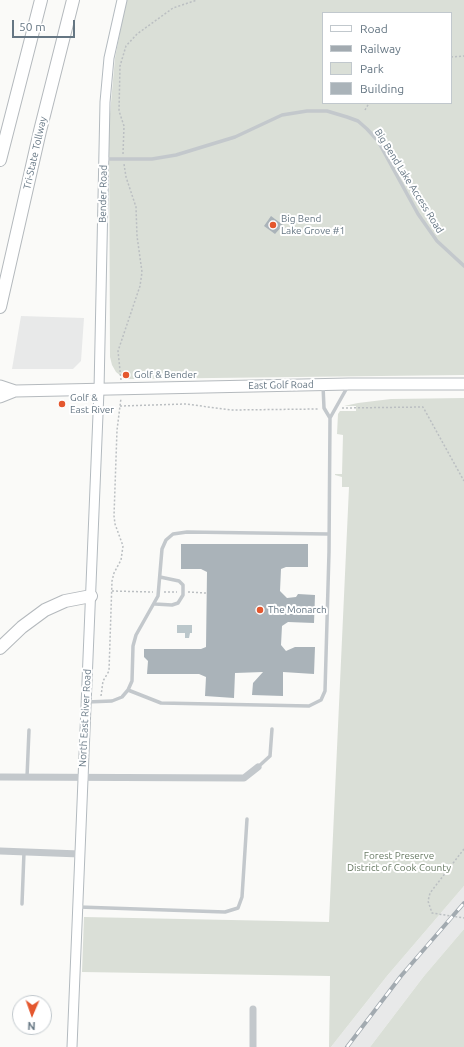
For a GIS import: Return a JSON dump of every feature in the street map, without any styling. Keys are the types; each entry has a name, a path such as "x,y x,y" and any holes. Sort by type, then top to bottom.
{"highway":[{"path":"0,160 41,0"},
{"name":"Tri-State Tollway","path":"0,307 40,131 73,0"},
{"path":"0,648 22,627 45,610 65,601 91,596"}],"main road":[{"name":"East Golf Road","path":"15,391 349,384 464,384"},
{"path":"0,386 15,391"},
{"path":"0,397 15,391"}],"street":[{"name":"Bender Road","path":"99,390 105,102 109,58 122,0"},
{"name":"North East River Road","path":"72,1047 82,777 91,596 92,518 99,390"},
{"path":"0,776 244,778 258,768"},
{"path":"0,851 80,854"},
{"path":"253,1009 253,1047"}],"lane":[{"name":"Big Bend Lake Access Road","path":"104,159 152,159 176,155 235,137 282,115 307,111 327,111 358,121 368,129 378,141 418,214 437,241 464,266"},
{"path":"128,690 161,703 309,706 321,700 325,691 330,418 349,384"},
{"path":"323,385 324,408 330,418"},
{"path":"86,702 112,701 122,696 128,690 132,681 133,646 136,634 155,604 158,596 162,549 166,540 173,534 186,532 328,534"},
{"path":"155,604 172,605 178,603 184,595 183,585 179,582 160,577"},
{"path":"258,768 270,756 272,729"},
{"path":"27,776 29,730"},
{"path":"78,907 225,912 238,908 242,897 247,819"},
{"path":"22,904 24,852"}],"path":[{"path":"123,154 124,126 119,111 120,66 126,46 137,34 172,8 197,0"},
{"path":"452,57 464,56"},
{"path":"365,110 368,104"},
{"path":"121,376 118,351 140,286 142,272 137,236 136,207 126,177 124,163"},
{"path":"102,690 103,681 109,671 112,582 114,573 121,560 122,552 121,539 117,532 114,516 117,430 120,406 186,404 231,410 316,409"},
{"path":"341,408 423,407 464,480"},
{"path":"464,849 430,893 428,901 429,909 432,913 464,918"}],"shaded area":[{"path":"21,316 84,318 81,361 73,369 12,369"},
{"path":"177,625 192,625 192,633 190,633 189,638 185,638 185,633 177,633"},
{"path":"464,886 464,929 424,976 370,1047 331,1047 387,976"}],"green space":[{"path":"126,0 464,0 464,375 129,379 121,376 116,372 110,357 109,125 115,58"},
{"name":"Forest Preserve District of Cook County","path":"464,398 464,886 387,976 331,1047 329,1047 330,976 82,972 84,917 329,922 349,487 342,487 342,477 335,475 342,474 343,435 337,434 338,414 340,411 356,411 356,406 344,406 358,403 391,399"},
{"path":"464,929 464,1047 370,1047 424,976"}],"building":[{"name":"Big Bend Lake Grove #1","path":"271,216 283,225 275,234 264,226"},
{"name":"The Monarch","path":"181,544 308,544 308,567 286,567 281,569 280,591 287,598 296,597 298,594 315,595 314,623 288,622 282,626 281,645 286,651 295,647 315,647 314,674 283,672 283,696 252,695 253,683 263,672 235,673 234,698 205,696 206,677 199,674 147,674 148,661 144,657 144,649 201,649 206,647 207,572 201,569 181,569"}],"railway":[{"path":"347,1047 401,976 464,903"}],"place":[{"name":"Big Bend Lake Grove #1","path":"273,225"},
{"name":"Golf & Bender","path":"126,375"},
{"name":"Golf & East River","path":"62,404"},
{"name":"The Monarch","path":"260,610"}]}
